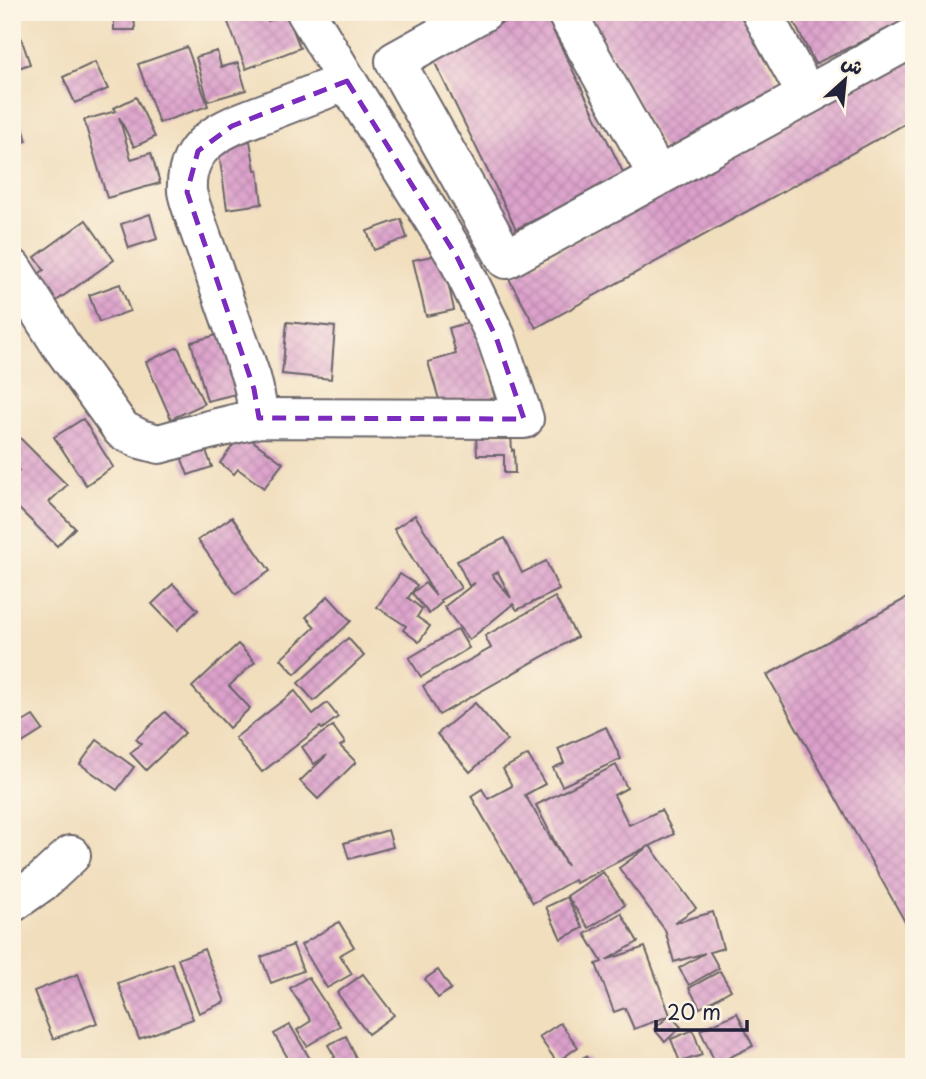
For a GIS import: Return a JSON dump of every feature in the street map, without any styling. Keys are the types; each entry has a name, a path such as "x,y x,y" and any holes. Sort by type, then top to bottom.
{"street":[{"path":"12,268 60,344 122,430 140,439 159,444 259,418 524,419 496,337 457,257 306,12"},
{"path":"483,12 395,61 506,259 914,37"},
{"path":"566,12 658,176"},
{"path":"761,12 807,95"},
{"path":"259,418 251,377 187,192 189,171 198,151 212,135 347,81"},
{"path":"12,903 42,882 71,855"}],"highlighted area":[{"path":"347,81 457,257 496,337 524,419 259,418 254,389 187,192 198,151 232,126"}],"building":[{"path":"114,12 134,12 135,30 114,30"},
{"path":"224,12 264,12 268,21 287,14 300,48 246,69"},
{"path":"524,12 544,12 625,176 516,229 432,57"},
{"path":"588,12 740,12 781,88 664,151"},
{"path":"789,12 914,12 914,16 815,64"},
{"path":"20,35 30,64 12,70 12,38"},
{"path":"187,47 208,106 159,123 138,64"},
{"path":"217,51 221,67 238,63 246,90 208,101 196,57"},
{"path":"914,55 914,119 536,328 509,279"},
{"path":"95,62 108,89 75,103 63,77"},
{"path":"136,97 155,137 134,147 119,117 131,159 151,153 160,183 107,198 84,120 116,111 114,108"},
{"path":"17,109 27,141 12,145 12,110"},
{"path":"250,141 255,170 258,170 262,204 227,209 218,146"},
{"path":"150,214 157,239 129,248 121,224"},
{"path":"401,219 407,238 374,250 367,231"},
{"path":"86,220 114,260 49,306 30,280 44,270 35,257"},
{"path":"442,254 454,310 426,316 413,260"},
{"path":"120,284 130,311 99,322 89,295"},
{"path":"473,321 495,398 443,413 428,362 456,354 449,328"},
{"path":"287,322 335,327 331,379 282,374"},
{"path":"228,332 244,392 207,401 191,342"},
{"path":"178,347 204,404 171,419 146,362"},
{"path":"83,419 113,467 86,485 54,437"},
{"path":"12,430 67,485 49,502 75,528 57,546 12,502 12,477 19,471 12,464"},
{"path":"242,433 283,463 264,488 238,469 234,474 220,463"},
{"path":"511,434 515,473 504,473 504,455 477,455 476,435"},
{"path":"204,445 212,467 188,475 180,454"},
{"path":"415,515 461,588 440,600 442,602 429,614 412,593 425,583 436,596 394,529"},
{"path":"232,517 270,571 236,594 198,540"},
{"path":"505,538 522,573 546,561 559,590 517,610 513,604 469,640 444,607 475,583 469,586 457,561","holes":["498,572 511,598 492,575"]},
{"path":"400,574 417,585 408,598 422,609 417,617 430,626 419,642 403,630 406,626 377,607"},
{"path":"173,584 198,610 177,630 152,604"},
{"path":"914,594 914,938 767,675"},
{"path":"328,596 351,621 295,674 281,659 315,627 306,617"},
{"path":"555,597 577,637 439,715 423,686 491,648 485,636"},
{"path":"458,629 469,648 421,677 409,658"},
{"path":"348,638 364,656 314,701 298,683"},
{"path":"238,644 255,662 229,686 250,708 229,728 192,687"},
{"path":"295,691 313,714 327,703 338,717 322,729 320,727 262,772 235,738"},
{"path":"475,703 507,740 470,772 437,734"},
{"path":"165,712 185,733 146,770 130,753 141,744 136,739"},
{"path":"33,716 43,730 22,743 13,728"},
{"path":"333,726 345,743 340,746 356,762 318,799 300,781 327,755 314,764 302,747"},
{"path":"606,727 621,759 562,786 553,768 564,763 558,749"},
{"path":"97,740 134,767 117,790 80,764"},
{"path":"528,755 545,784 525,795 567,866 536,805 616,765 627,788 614,795 629,825 661,810 674,834 650,846 696,908 674,923 713,912 723,948 710,952 719,968 689,985 679,968 705,953 674,962 665,930 619,868 649,846 576,883 574,880 533,903 471,796 482,789 488,799 512,786 503,769"},
{"path":"388,830 393,847 349,859 344,843"},
{"path":"603,872 625,905 589,928 567,896"},
{"path":"567,897 583,928 561,939 546,907"},
{"path":"621,913 638,942 606,960 645,947 670,1015 681,1027 665,1042 654,1029 669,1016 634,1029 625,1008 614,1012 596,964 602,962 585,934"},
{"path":"339,922 354,947 340,955 352,974 327,988 301,945"},
{"path":"293,945 303,971 271,983 261,957"},
{"path":"204,949 225,1002 199,1013 178,959"},
{"path":"172,963 193,1019 139,1039 118,983"},
{"path":"438,970 451,989 438,998 425,979"},
{"path":"720,971 731,990 700,1008 689,988"},
{"path":"78,974 97,1023 53,1039 34,991"},
{"path":"363,974 394,1015 368,1034 337,993"},
{"path":"308,977 340,1026 307,1046 297,1030 311,1021 290,988"},
{"path":"737,1013 753,1046 716,1064 700,1030"},
{"path":"560,1023 578,1047 557,1062 539,1037"},
{"path":"290,1025 310,1059 296,1067 293,1067 274,1034"},
{"path":"693,1030 702,1055 680,1062 671,1039"},
{"path":"346,1036 360,1067 314,1067 335,1057 328,1045"},
{"path":"586,1056 592,1067 568,1067"}]}
